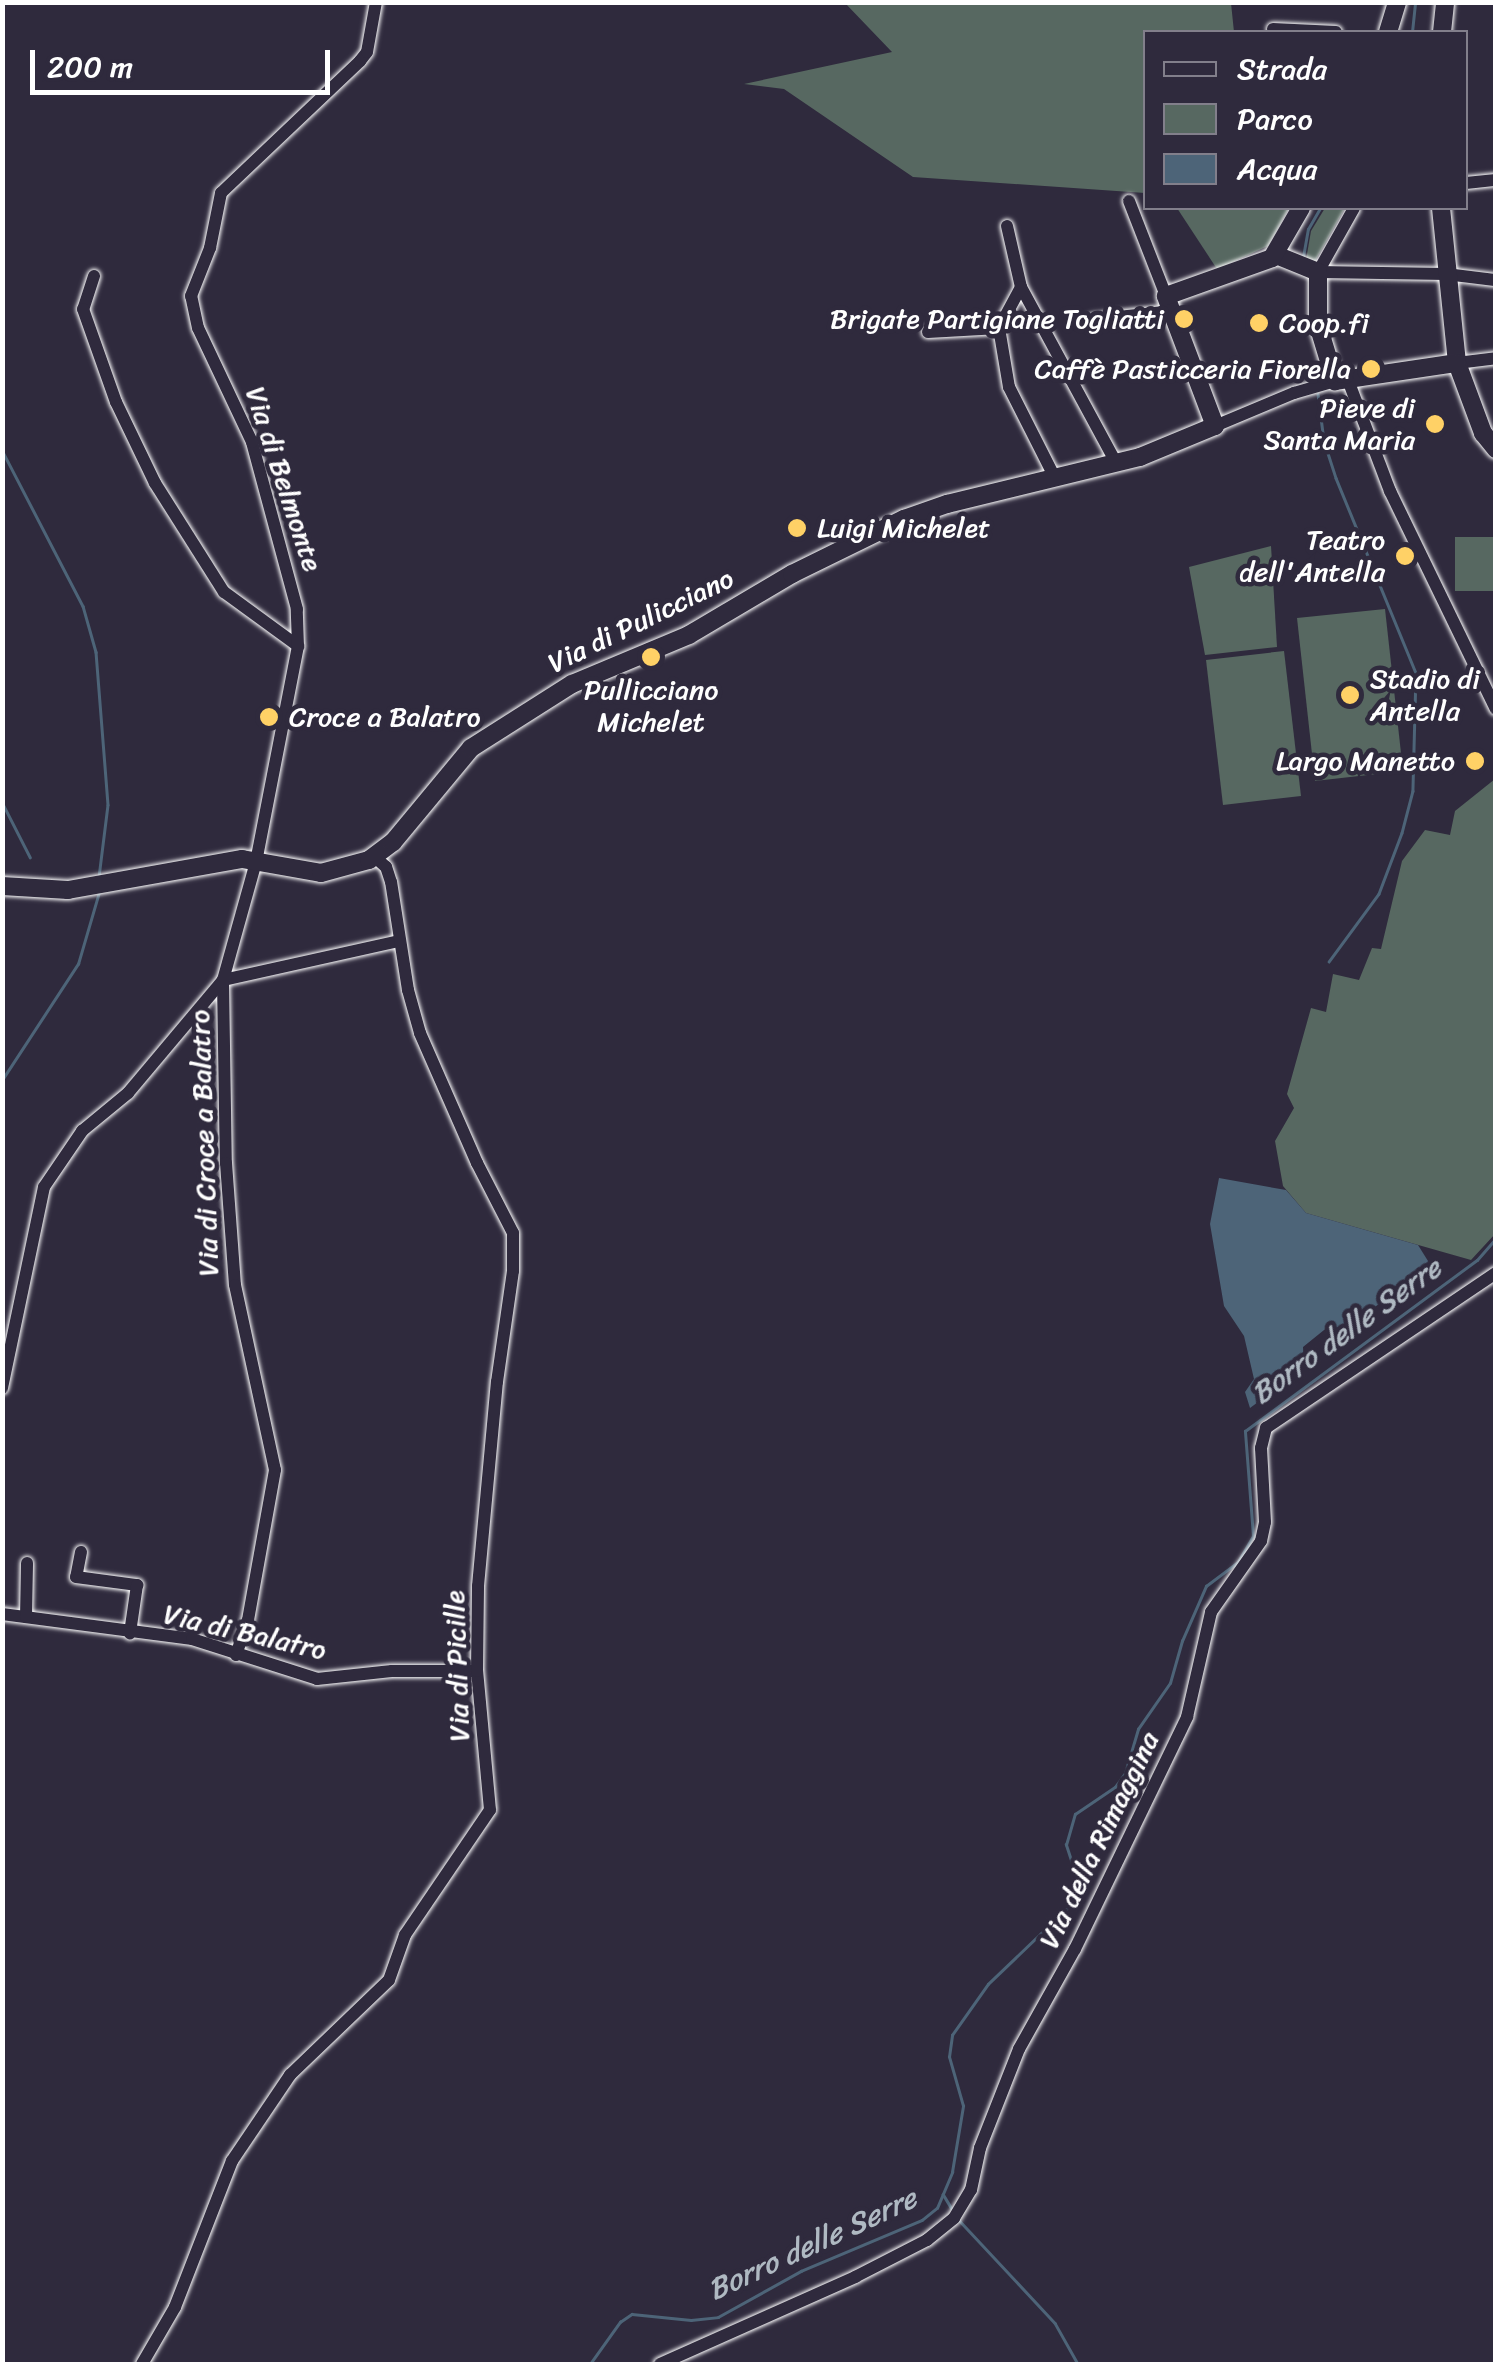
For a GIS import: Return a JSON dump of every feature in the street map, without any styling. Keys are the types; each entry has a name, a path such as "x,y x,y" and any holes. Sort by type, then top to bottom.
{"street":[{"name":"Via di Belmonte","path":"223,980 256,862 298,646 294,591 252,442 192,313 192,296 210,248 221,192 360,61 367,52 376,2"},
{"path":"1389,30 1397,2"},
{"path":"1442,30 1445,2"},
{"path":"1273,29 1294,30"},
{"path":"1468,183 1496,180"},
{"path":"1129,201 1215,426"},
{"path":"1092,320 1169,304 1276,254 1300,210"},
{"path":"1353,210 1318,272 1318,325 1390,491 1496,709"},
{"path":"1441,210 1458,363 1483,433 1496,449"},
{"path":"1008,226 1020,287 1116,463"},
{"path":"1276,254 1318,272 1446,274 1495,280"},
{"path":"94,276 83,309 116,402 155,483 224,592 298,646"},
{"path":"1020,287 999,328 1009,387 1056,480"},
{"path":"928,332 999,328"},
{"path":"1342,380 1496,358"},
{"name":"Via di Pulicciano","path":"2,886 68,890 236,860 321,873 375,857 393,842 472,748 550,696 689,635 771,586 904,519 946,504 1116,463 1294,393 1342,380"},
{"name":"Via di Picille","path":"391,882 393,842"},
{"name":"Via di Picille","path":"142,2364 175,2307 232,2160 290,2075 389,1980 405,1934 486,1818 491,1798 477,1670 485,1500 513,1271 513,1233 476,1163 420,1033 391,882 386,868 375,857"},
{"path":"2,1388 44,1187 82,1131 128,1093 223,980 400,941"},
{"name":"Via di Croce a Balatro","path":"223,980 226,1163 234,1286 275,1470 248,1620 236,1654"},
{"name":"Via della Rimaggina","path":"660,2364 855,2277 928,2240 954,2218 971,2190 980,2148 1019,2050 1075,1949 1187,1717 1211,1612 1261,1541 1265,1522 1261,1448 1266,1428 1496,1273"},
{"path":"82,1552 76,1577 137,1585 130,1633"},
{"path":"26,1617 27,1562"},
{"name":"Via di Balatro","path":"2,1614 192,1639 318,1679 392,1671 477,1670"}],"green space":[{"path":"845,3 1231,3 1234,30 1143,30 1143,193 913,177 784,89 744,84 892,52"},
{"path":"1178,210 1288,210 1268,246 1217,269"},
{"path":"1324,210 1344,210 1314,263 1306,260 1311,231"},
{"path":"1455,537 1495,537 1495,591 1455,591"},
{"path":"1271,546 1277,647 1205,655 1189,567"},
{"name":"Stadio di Antella","path":"1385,609 1403,771 1315,781 1297,618"},
{"path":"1284,651 1301,796 1223,805 1206,660"},
{"path":"1495,779 1495,1234 1471,1260 1306,1213 1283,1186 1275,1141 1294,1108 1287,1094 1311,1008 1326,1012 1333,974 1359,980 1372,948 1381,949 1402,861 1425,830 1450,835 1455,811"}],"water":[{"path":"1219,1178 1286,1190 1306,1213 1418,1245 1433,1269 1333,1334 1329,1326 1303,1347 1304,1368 1250,1408 1245,1392 1254,1379 1244,1336 1224,1306 1210,1224"}],"waterway":[{"path":"1412,30 1415,2"},
{"path":"1303,257 1308,229 1319,210"},
{"path":"1318,394 1324,441 1336,478 1416,673 1413,791 1402,833 1379,894 1329,962"},
{"path":"2,450 83,606 96,652 108,805 99,877"},
{"path":"2,802 30,857"},
{"path":"2,1080 78,964 99,892"},
{"name":"Borro delle Serre","path":"590,2364 620,2322 632,2314 691,2320 718,2317 801,2271 922,2220 937,2208 952,2172 963,2106 949,2057 952,2035 988,1984 1082,1894 1066,1845 1075,1814 1115,1787 1125,1773 1138,1729 1170,1683 1182,1641 1206,1586 1238,1562 1253,1536 1245,1431 1477,1260 1496,1238"},
{"path":"943,2194 952,2209"},
{"path":"959,2220 1055,2323 1078,2364"}],"place":[{"name":"Brigate Partigiane Togliatti","path":"1184,319"},
{"name":"Coop.fi","path":"1259,323"},
{"name":"Caffè Pasticceria Fiorella","path":"1371,369"},
{"name":"Pieve di Santa Maria","path":"1435,424"},
{"name":"Luigi Michelet","path":"797,528"},
{"name":"Teatro dell'Antella","path":"1405,556"},
{"name":"Pullicciano Michelet","path":"651,657"},
{"name":"Stadio di Antella","path":"1350,695"},
{"name":"Croce a Balatro","path":"269,717"},
{"name":"Largo Manetto","path":"1475,761"}]}
